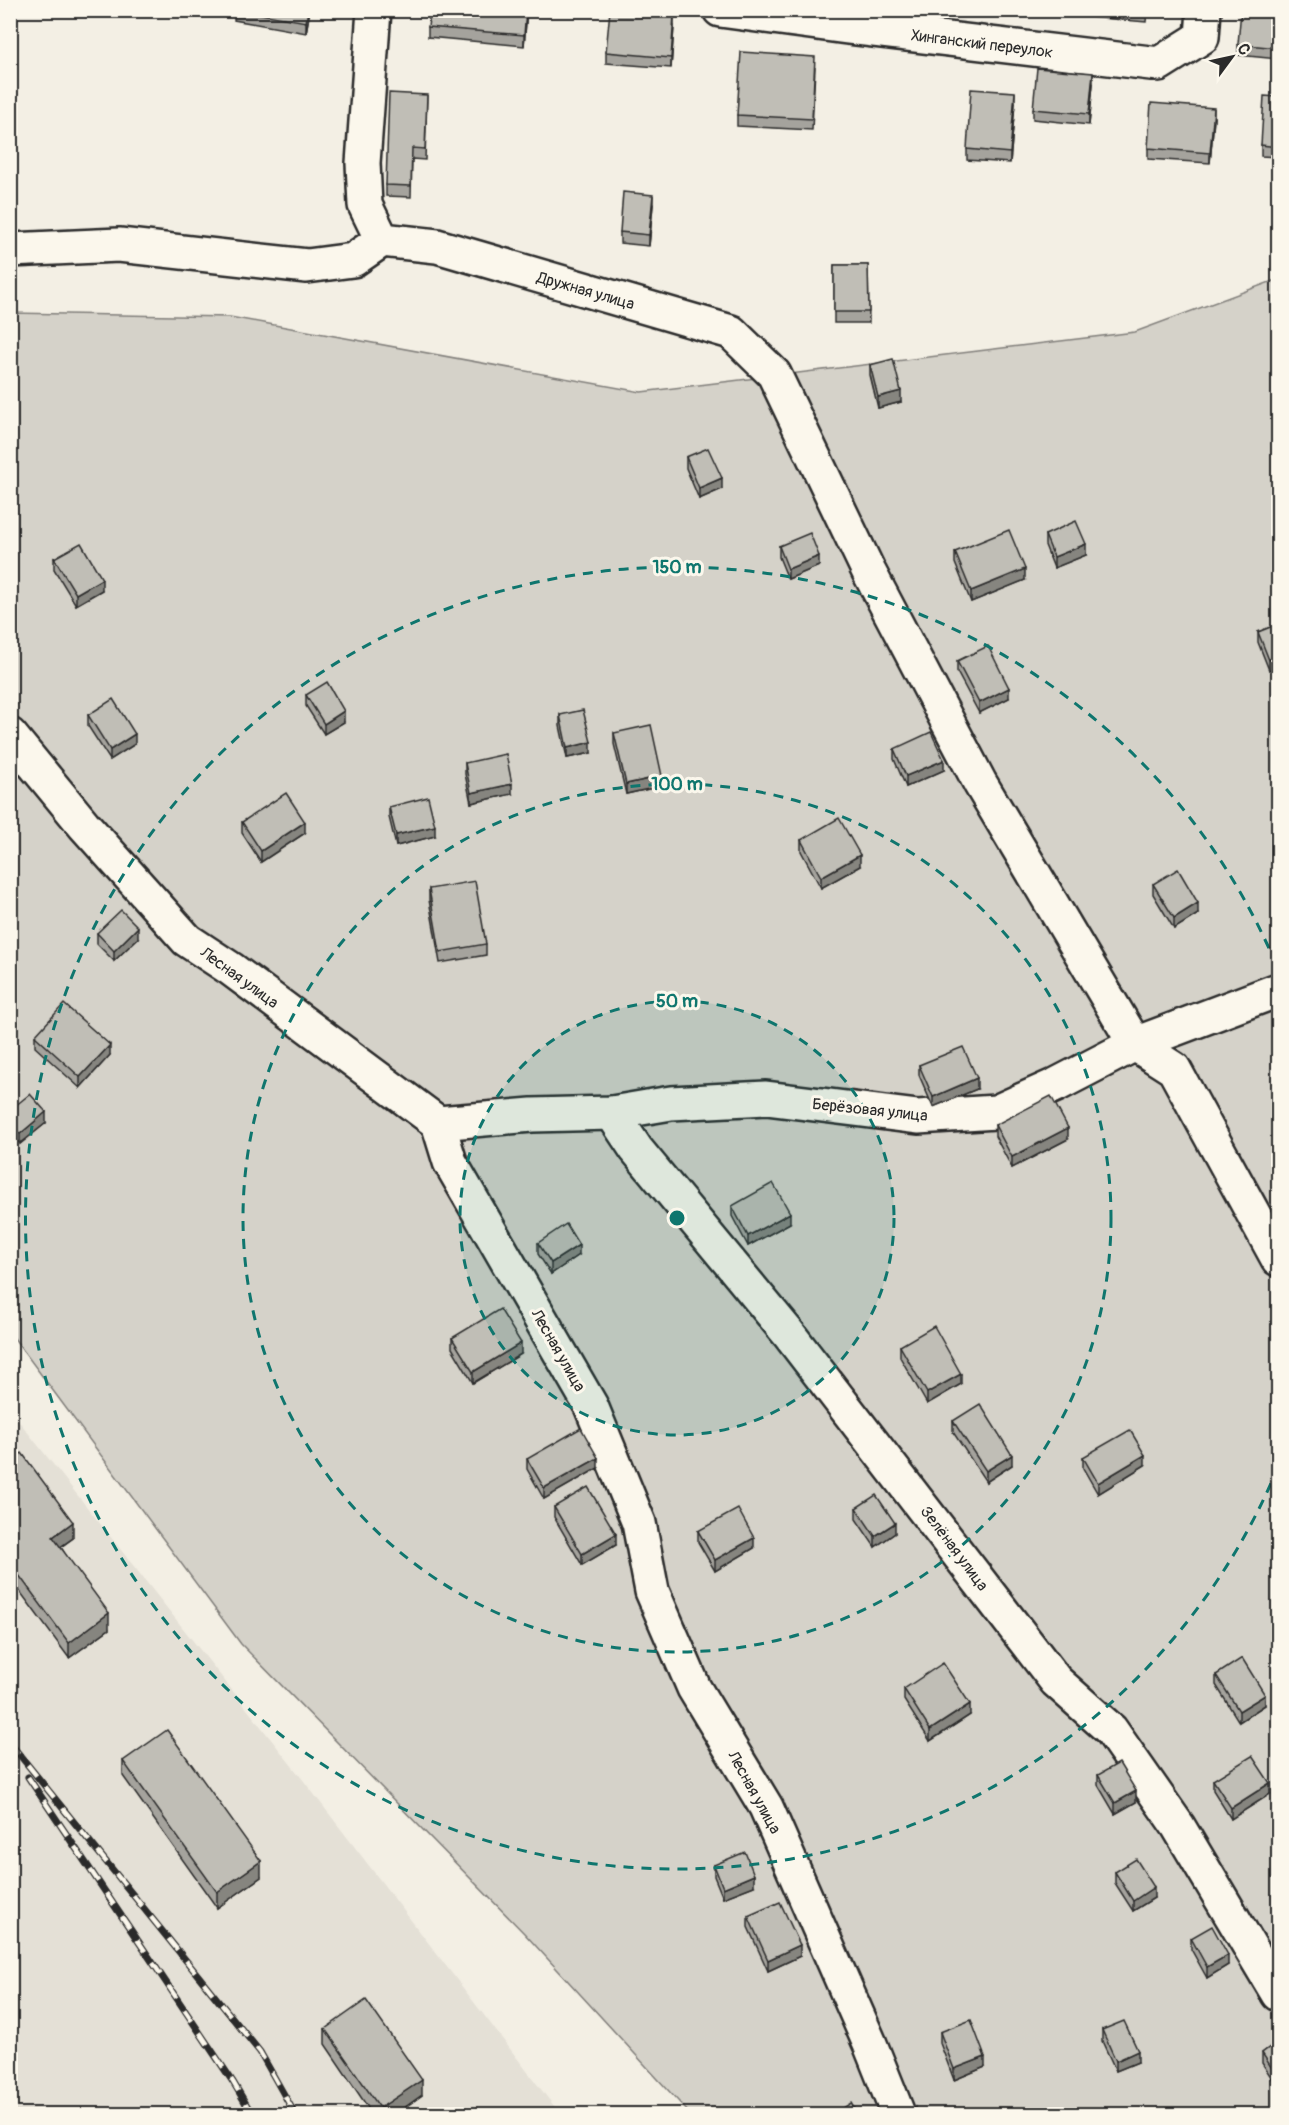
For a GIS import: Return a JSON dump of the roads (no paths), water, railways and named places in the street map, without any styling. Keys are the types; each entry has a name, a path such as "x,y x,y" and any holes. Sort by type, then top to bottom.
{"street":[{"path":"10,250 119,245 307,266 353,260 382,240 365,206 363,163 374,10"},
{"name":"Хинганский переулок","path":"720,10 1159,63 1203,24"},
{"name":"Дружная улица","path":"382,240 437,246 731,332 774,374 869,572 980,783 1135,1044"},
{"name":"Лесная улица","path":"10,735 84,825 187,940 231,969 438,1124 450,1162 591,1406 639,1523 652,1591 694,1688 766,1807 870,2044 898,2115"},
{"name":"Берёзовая улица","path":"438,1124 532,1115 612,1113 671,1103 766,1098 918,1117 996,1112 1056,1085 1135,1044 1278,990"},
{"path":"1135,1044 1174,1069 1278,1259"},
{"name":"Зелёная улица","path":"612,1113 636,1149 788,1333 1056,1681 1111,1730 1178,1826 1278,1994"}],"railway":[{"path":"10,1743 260,2052 295,2114"},
{"path":"28,1777 233,2082 252,2114"}]}
